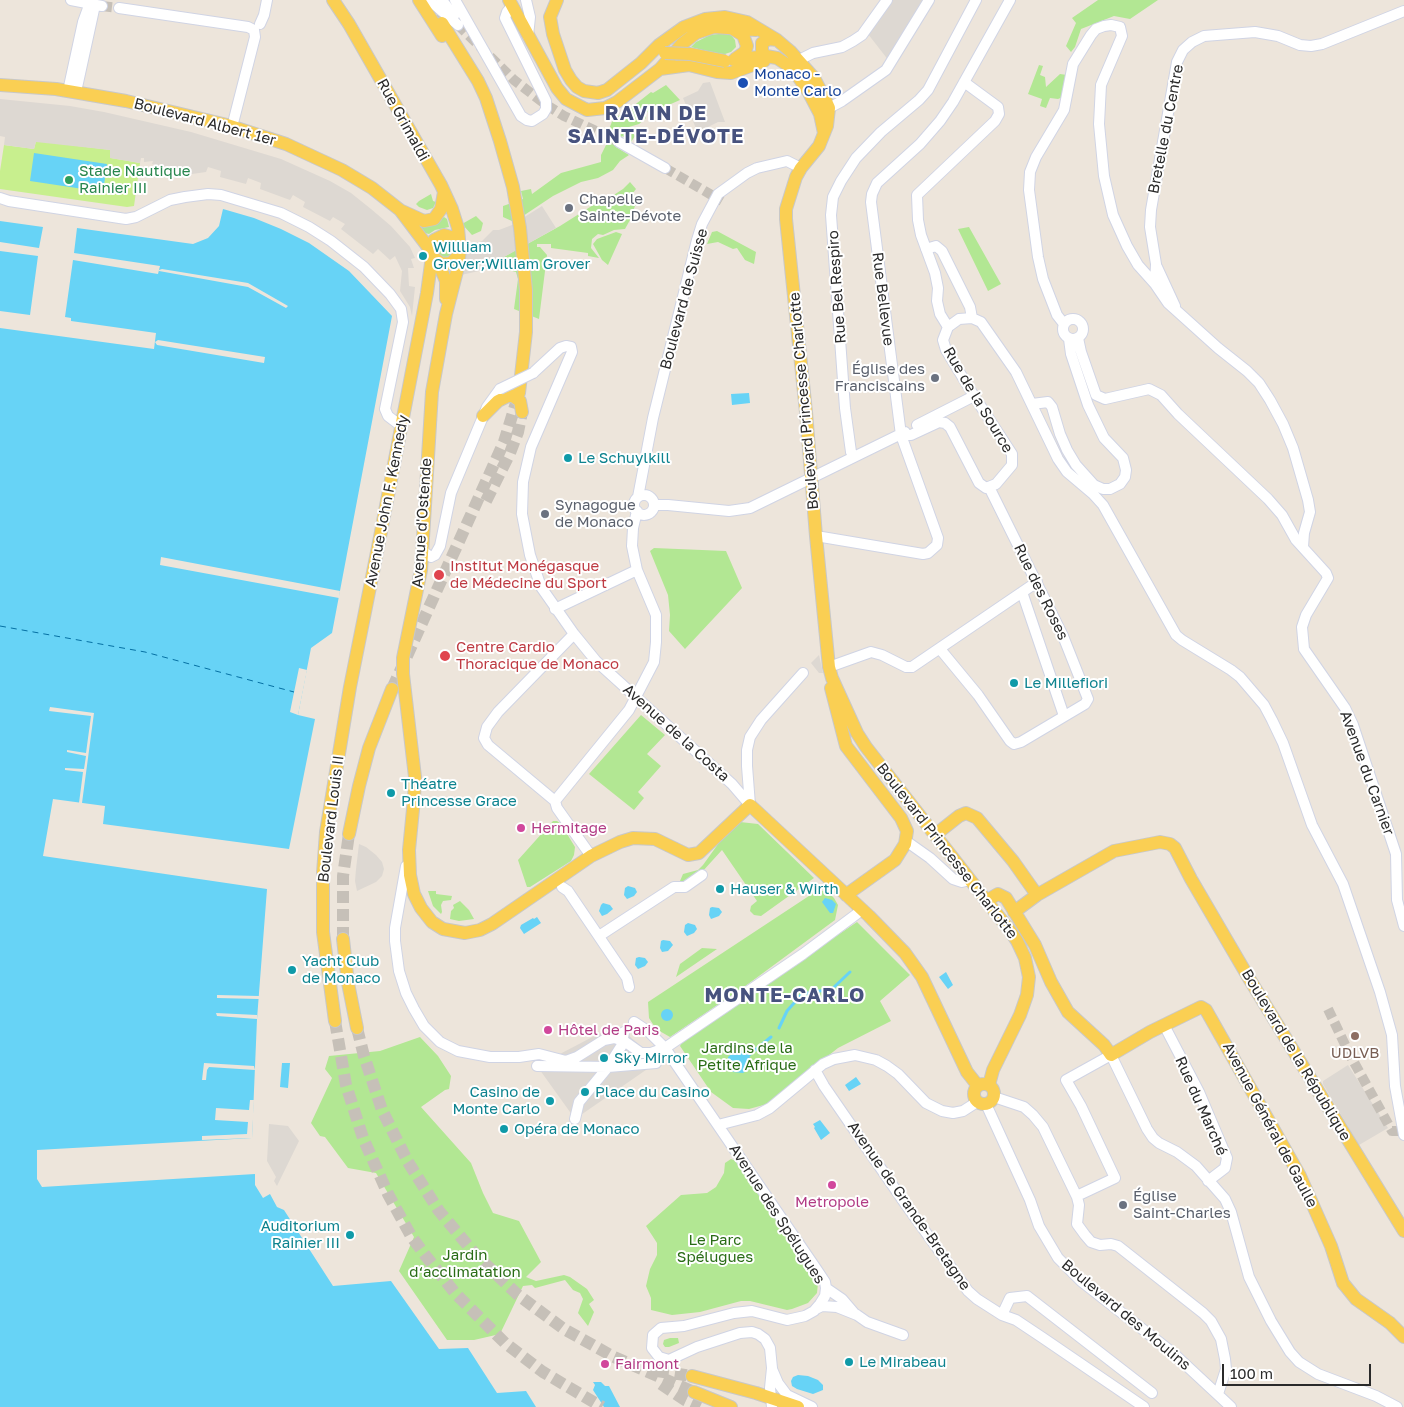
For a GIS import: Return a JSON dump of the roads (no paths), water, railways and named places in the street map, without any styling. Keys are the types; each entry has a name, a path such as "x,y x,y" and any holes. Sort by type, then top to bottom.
{"main road":[{"name":"Rue Grimaldi","path":"332,0 349,24 444,192 456,221 459,251"},
{"path":"419,0 459,63 494,124"},
{"path":"557,0 551,10 550,25 565,70 577,86 589,92 598,93 606,90 641,63 659,45 684,27 694,22 714,17 734,18 747,22 777,40 799,60 818,85 828,108 829,118 824,134"},
{"path":"511,3 553,83 562,96 587,110 605,108 617,102 660,68 682,44 696,33 714,27 761,31"},
{"path":"442,23 478,81 486,98 512,187 524,256 526,290 526,332 519,393"},
{"path":"729,60 745,52 746,43 743,35 730,28"},
{"path":"766,56 762,52 762,43 769,39 777,40"},
{"path":"641,63 665,53 690,54 729,60 766,56 785,62 795,72 808,91 820,114 824,134"},
{"path":"660,68 689,65 717,72 731,73 767,61 785,62"},
{"name":"Boulevard Albert 1er","path":"0,85 72,92 159,108 232,127 286,144 320,158 363,182 400,210 438,260"},
{"name":"Boulevard Princesse Charlotte","path":"824,134 819,146 801,168 786,209 786,219 831,692 844,742"},
{"path":"400,210 424,221 434,219 441,209 444,192"},
{"path":"444,236 452,237 459,251 454,261 438,260 434,240 444,236"},
{"name":"Avenue d'Ostende","path":"459,251 456,279 446,314 430,409 419,580 403,658 403,674 415,777 407,880 418,904 432,922 449,931 469,932 480,930 492,924 591,856 613,844 641,838 655,839 688,855 694,855 706,848 713,838 750,805"},
{"name":"Avenue d'Ostende","path":"438,260 446,281 446,314"},
{"name":"Avenue John F. Kennedy","path":"346,708 427,293 436,273 438,260"},
{"path":"483,416 498,401 508,396 513,396 520,401 522,412"},
{"name":"Boulevard Princesse Charlotte","path":"830,673 857,733 866,747 1017,941 1025,958 1029,977 1024,1004 993,1070 985,1095"},
{"path":"349,834 369,748 392,689"},
{"name":"Boulevard Louis II","path":"335,1020 322,932 323,873 326,832 346,708"},
{"path":"846,895 895,860 901,853 906,841 907,831 901,818 844,742 848,731 857,733"},
{"name":"Avenue de la Costa","path":"750,805 862,910"},
{"path":"934,834 966,813 977,818 1013,861 1037,895 1014,912"},
{"name":"Boulevard de la République","path":"1037,895 1114,851 1160,842 1170,844 1175,848 1250,980 1404,1231"},
{"path":"986,901 993,895 998,894 1008,902 1035,945 1051,982 1068,1012 1104,1045 1111,1055 1164,1025"},
{"name":"Boulevard des Moulins","path":"862,910 899,945 922,977 966,1072 985,1095"},
{"path":"343,939 348,983 357,1028"},
{"name":"Avenue Général de Gaulle","path":"1164,1025 1202,1006 1210,1015 1300,1176 1331,1246 1343,1283 1356,1298 1390,1323 1404,1337"},
{"path":"692,1376 756,1393 771,1403 798,1407"},
{"path":"694,1392 731,1407"}],"street":[{"path":"72,0 94,4 83,22 72,92"},
{"path":"232,127 257,27 264,15 268,0"},
{"path":"429,0 459,24 442,0"},
{"path":"455,0 521,116 532,121 543,114 547,105 505,18 511,3"},
{"path":"526,0 530,17 528,36"},
{"path":"799,60 813,53 842,47 862,35 887,0"},
{"path":"828,108 842,101 886,70 929,0"},
{"name":"Rue Bel Respiro","path":"854,457 846,408 831,209 834,197 849,167 881,132 928,90 976,0"},
{"name":"Rue Bellevue","path":"816,536 923,554 928,553 937,545 938,538 901,435 871,202 872,194 877,184 920,144 940,121 953,102 1010,0"},
{"path":"119,8 257,27"},
{"name":"Bretelle du Centre","path":"1156,264 1150,227 1151,210 1177,62 1183,50 1192,42 1204,36 1255,32 1278,36 1300,46 1311,46 1322,44 1404,11"},
{"path":"1116,25 1120,27 1122,36 1100,85 1099,124 1104,176 1114,215 1127,246 1168,303 1247,371 1270,400 1293,448 1310,512 1302,547 1282,515 1268,499 1178,414 1161,394 1149,389 1105,399 1096,395 1073,339 1063,333 1064,324 1057,315 1043,279 1029,190 1030,172 1036,157 1064,110 1073,64 1096,29 1116,25"},
{"path":"964,82 996,104 999,114 995,121 917,195 918,220 935,273 940,314 948,327 959,319 977,320"},
{"path":"619,142 665,168"},
{"name":"Boulevard de Suisse","path":"638,497 653,418 697,240 706,217 718,194 747,173 757,168 787,162 801,168"},
{"path":"0,198 126,219 136,217 170,200 208,194 221,195 281,213 309,227 364,267 402,309 403,322 385,409 388,416 401,426"},
{"path":"926,249 936,246 942,251 977,320 1016,372 1046,437 1067,472 1094,494 1103,505 1176,635 1240,677 1264,705 1283,743 1312,825 1343,884 1380,992 1392,1035 1395,1086 1404,1135"},
{"path":"1143,270 1147,272 1156,264"},
{"path":"1155,284 1156,264"},
{"path":"1156,264 1174,301 1175,308"},
{"path":"1064,324 1072,319 1081,323 1083,333 1073,339"},
{"name":"Rue de la Source","path":"948,327 943,340 946,350 1012,454 1012,465 992,486"},
{"path":"1032,404 1048,402 1052,407 1060,434 1076,465 1094,485 1110,489 1120,484 1125,478 1126,470 1123,458 1104,438 1088,405 1072,354 1073,339"},
{"name":"Avenue de la Costa","path":"422,547 424,552 431,557 435,555 440,546 451,493 491,399 500,389 533,373 560,348 572,347 572,352 531,447 526,468 522,514 530,555 541,586 574,634 596,661 732,784 750,805"},
{"path":"654,505 729,511 750,508 901,435 912,427 974,396"},
{"name":"Rue des Roses","path":"901,435 911,435 939,422 945,423 950,427 979,483 982,486 992,486 1063,636 1088,699 1085,704 1064,716"},
{"path":"1046,437 1060,434"},
{"path":"555,801 629,710 654,662 656,615 637,570 632,541 637,511 635,503 638,497 641,495 653,499 654,505 648,514 642,514 637,511"},
{"path":"1282,515 1296,524 1307,524"},
{"name":"Avenue du Carnier","path":"1302,547 1326,573 1328,578 1306,615 1302,627 1304,649 1345,708 1353,725 1396,854 1397,900 1404,926"},
{"path":"556,608 637,570"},
{"path":"830,673 871,652 882,654 906,667 912,667 1037,582"},
{"path":"940,649 978,695 1014,744 1021,742 1064,716 1022,592"},
{"path":"574,634 498,712 487,727 484,738 488,745 555,801 557,808 591,856"},
{"path":"750,805 747,750 750,737 761,720 803,674"},
{"path":"732,784 742,777 747,766"},
{"path":"906,841 930,858 953,879 962,882 970,880"},
{"path":"588,941 674,887 685,887 702,875"},
{"path":"407,880 395,928 396,958 406,993 414,1009 424,1026 440,1042 468,1054 504,1058 539,1055 566,1061 604,1040 624,1036"},
{"path":"562,886 568,891 628,978 629,987"},
{"path":"624,1036 642,1053 651,1053 665,1048 803,954 862,910"},
{"name":"Avenue des Spélugues","path":"634,1022 649,1032 665,1048 817,1270 825,1282 826,1288 825,1296 818,1308 796,1320 780,1319 756,1312 743,1311 684,1326 660,1328 652,1336 652,1348 659,1357 669,1360 705,1344 740,1333 752,1332 762,1337 769,1345 772,1368"},
{"name":"Rue du Marché","path":"1164,1025 1199,1092 1227,1158 1225,1168 1208,1181"},
{"path":"575,1119 579,1102 608,1067 624,1036"},
{"path":"1081,1194 1115,1178 1081,1106 1066,1080 1111,1055 1153,1138 1196,1166 1225,1199 1231,1212 1249,1276 1271,1321 1290,1352 1299,1362 1318,1374 1376,1396 1397,1407"},
{"path":"718,1125 757,1116 770,1108 815,1070 834,1059 855,1056 866,1057 887,1066 898,1074 926,1102 942,1112 953,1113 963,1111 985,1095 1024,1107 1043,1127 1077,1196 1079,1205 1077,1224 1091,1242 1100,1245 1111,1244 1118,1246 1211,1321 1221,1339 1226,1369 1218,1394"},
{"path":"537,1066 608,1067 656,1063"},
{"name":"Avenue de Grande-Bretagne","path":"815,1070 904,1202 968,1291 1002,1316 1016,1320 1030,1329 1144,1407"},
{"name":"Boulevard des Moulins","path":"985,1095 1030,1200 1039,1226 1058,1258 1081,1282 1173,1353 1231,1407"},
{"path":"826,1288 842,1299 857,1315 867,1322 903,1335"},
{"path":"1002,1316 1010,1298 1027,1296 1152,1393"},
{"path":"818,1308 822,1306 837,1307 857,1315"},
{"path":"771,1403 772,1368"},
{"path":"772,1368 778,1383 787,1395 812,1407"}],"water":[{"path":"34,153 107,164 103,192 30,181"},
{"path":"223,209 254,218 309,243 349,271 392,316 332,633 311,648 298,715 315,719 289,849 103,824 105,806 53,799 43,856 267,889 257,1019 252,1138 37,1150 37,1179 42,1187 255,1174 255,1185 263,1198 270,1194 277,1207 284,1210 333,1286 391,1281 439,1349 468,1348 497,1393 526,1391 536,1407 0,1407 0,328 154,349 156,333 71,321 71,318 65,317 73,260 158,274 160,266 74,253 77,228 193,244 208,238 219,226"},
{"path":"0,221 43,227 39,248 0,242"},
{"path":"0,251 38,256 30,315 0,311"},
{"path":"749,393 750,403 732,405 731,394"},
{"path":"628,886 635,888 637,892 634,896 627,899 624,895 625,888"},
{"path":"825,898 832,900 836,904 833,913 830,913 822,902"},
{"path":"603,903 610,905 613,909 602,916 599,911"},
{"path":"710,908 719,908 722,912 719,916 711,919 709,915"},
{"path":"537,917 541,923 524,934 520,928 521,925"},
{"path":"688,923 695,925 697,929 694,933 687,936 684,932 685,925"},
{"path":"661,941 670,941 673,945 668,951 662,952 660,948"},
{"path":"636,958 645,958 648,962 645,966 638,969 635,965"},
{"path":"946,972 953,985 948,989 939,977"},
{"path":"665,1009 669,1009 673,1015 669,1021 665,1021 661,1017 661,1013"},
{"path":"750,1049 751,1062 749,1069 743,1073 733,1072 728,1065 728,1057 734,1052"},
{"path":"282,1063 290,1063 288,1088 280,1087"},
{"path":"856,1077 861,1084 849,1091 845,1085"},
{"path":"820,1120 830,1133 821,1140 813,1124"},
{"path":"798,1375 818,1380 823,1385 823,1390 813,1394 792,1386 791,1381 793,1377"},
{"path":"593,1382 601,1382 605,1386 609,1386 620,1407 604,1407 593,1390 595,1385"}],"waterway":[{"path":"779,1028 787,1011 802,994 832,989 850,972"},
{"path":"749,1055 771,1037"}],"tunnel":[{"path":"427,0 442,23"},
{"path":"102,6 119,8"},
{"path":"458,25 514,80 545,104 564,116 619,142"},
{"path":"665,168 722,201"},
{"path":"392,689 504,442 519,393"},
{"path":"486,501 510,453 518,432 522,412"},
{"path":"343,939 343,876 349,834"},
{"path":"1328,1009 1350,1055 1392,1131 1403,1131"},
{"path":"335,1021 346,1085 363,1138 388,1194 411,1236 455,1293 505,1343 543,1372 602,1407"},
{"path":"357,1028 382,1110 408,1162 439,1211 476,1255 518,1295 564,1329 614,1357 694,1392"},
{"path":"657,1371 692,1376"},
{"path":"661,1384 685,1400 700,1407"}],"place":[{"name":"Monaco - Monte Carlo","path":"743,83"},
{"name":"Stade Nautique Rainier III","path":"69,180"},
{"name":"Chapelle Sainte-Dévote","path":"569,208"},
{"name":"Willliam Grover;William Grover","path":"423,256"},
{"name":"Église des Franciscains","path":"935,378"},
{"name":"Le Schuylkill","path":"568,458"},
{"name":"Synagogue de Monaco","path":"545,514"},
{"name":"Institut Monégasque de Médecine du Sport","path":"439,575"},
{"name":"Centre Cardio Thoracique de Monaco","path":"445,656"},
{"name":"Le Millefiori","path":"1014,683"},
{"name":"Théatre Princesse Grace","path":"391,793"},
{"name":"Hermitage","path":"521,828"},
{"name":"Hauser & Wirth","path":"720,889"},
{"name":"Yacht Club de Monaco","path":"292,970"},
{"name":"Hôtel de Paris","path":"548,1030"},
{"name":"UDLVB","path":"1355,1036"},
{"name":"Sky Mirror","path":"604,1058"},
{"name":"Place du Casino","path":"585,1092"},
{"name":"Casino de Monte Carlo","path":"550,1101"},
{"name":"Opéra de Monaco","path":"504,1129"},
{"name":"Metropole","path":"832,1185"},
{"name":"Église Saint-Charles","path":"1123,1205"},
{"name":"Auditorium Rainier III","path":"350,1235"},
{"name":"Le Mirabeau","path":"849,1362"},
{"name":"Fairmont","path":"605,1364"}],"district":[{"name":"RAVIN DE SAINTE-DÉVOTE","path":"656,126"},
{"name":"MONTE-CARLO","path":"785,996"}],"park label":[{"name":"Jardins de la Petite Afrique","path":"747,1056"},
{"name":"Le Parc Spélugues","path":"715,1248"},
{"name":"Jardin d‘acclimatation","path":"465,1264"}]}
